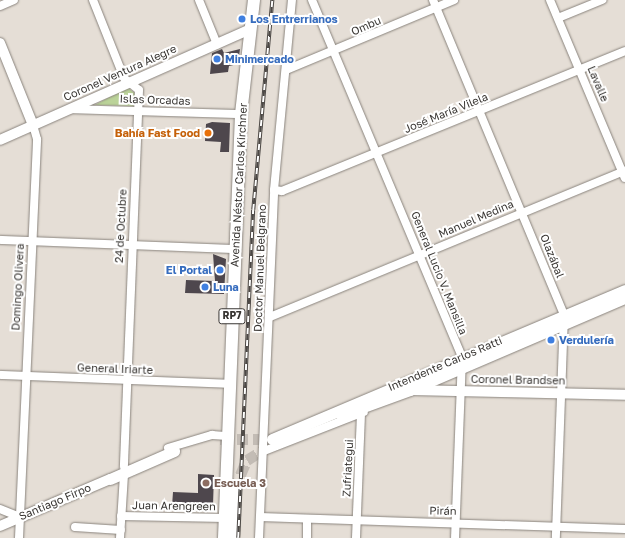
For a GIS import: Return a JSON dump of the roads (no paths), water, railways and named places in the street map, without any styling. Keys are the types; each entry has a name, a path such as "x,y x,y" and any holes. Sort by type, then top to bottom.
{"main road":[{"name":"Avenida Néstor Carlos Kirchner","path":"224,538 241,114 254,0"},
{"name":"Intendente Carlos Ratti","path":"268,442 338,416 364,412 625,290"},
{"name":"Intendente Carlos Ratti","path":"268,442 462,357 625,298"},
{"name":"Santiago Firpo","path":"110,479 176,449"},
{"path":"232,538 234,490"}],"street":[{"path":"0,6 14,0"},
{"name":"24 de Octubre","path":"93,0 128,81 139,90 126,381 126,472 120,534"},
{"path":"199,0 217,44"},
{"name":"Doctor Manuel Belgrano","path":"259,538 268,442 274,190 292,0"},
{"name":"General Lucio V. Mansilla","path":"312,0 336,51 462,357"},
{"name":"Ombu","path":"286,70 336,51 434,4 454,0"},
{"name":"Lavalle","path":"550,0 624,173"},
{"path":"558,18 602,0"},
{"name":"Olazábal","path":"434,4 522,212 563,320 556,538"},
{"name":"Coronel Ventura Alegre","path":"0,140 128,81 251,29"},
{"name":"Domingo Olivera","path":"0,43 33,125 37,139 19,538"},
{"name":"José María Vilela","path":"274,190 282,191 480,112 625,51"},
{"name":"Islas Orcadas","path":"68,109 241,114"},
{"name":"Manuel Medina","path":"270,317 522,212 624,173"},
{"path":"0,240 236,249"},
{"path":"455,538 459,391 462,357"},
{"name":"General Iriarte","path":"0,375 230,384"},
{"name":"Coronel Brandsen","path":"410,390 561,392 625,395"},
{"name":"Intendente Carlos Ratti","path":"268,442 364,412"},
{"name":"Zufriategui","path":"356,538 364,412"},
{"path":"176,449 212,435 228,436"},
{"name":"Santiago Firpo","path":"0,526 110,479"},
{"path":"0,509 20,517"},
{"name":"Juan Arengreen","path":"121,516 225,518"},
{"name":"Pirán","path":"260,516 356,521 625,529"},
{"path":"307,519 307,538"},
{"path":"74,527 120,534"}],"tunnel":[{"path":"220,439 272,439"},
{"path":"234,490 247,460 271,445"}],"railway":[{"path":"238,538 253,210 272,0"}],"place":[{"name":"Los Entrerrianos","path":"242,19"},
{"name":"Minimercado","path":"217,59"},
{"name":"Bahía Fast Food","path":"208,133"},
{"name":"El Portal","path":"220,270"},
{"name":"Luna","path":"205,287"},
{"name":"Verdulería","path":"551,340"},
{"name":"Escuela 3","path":"206,483"}]}
